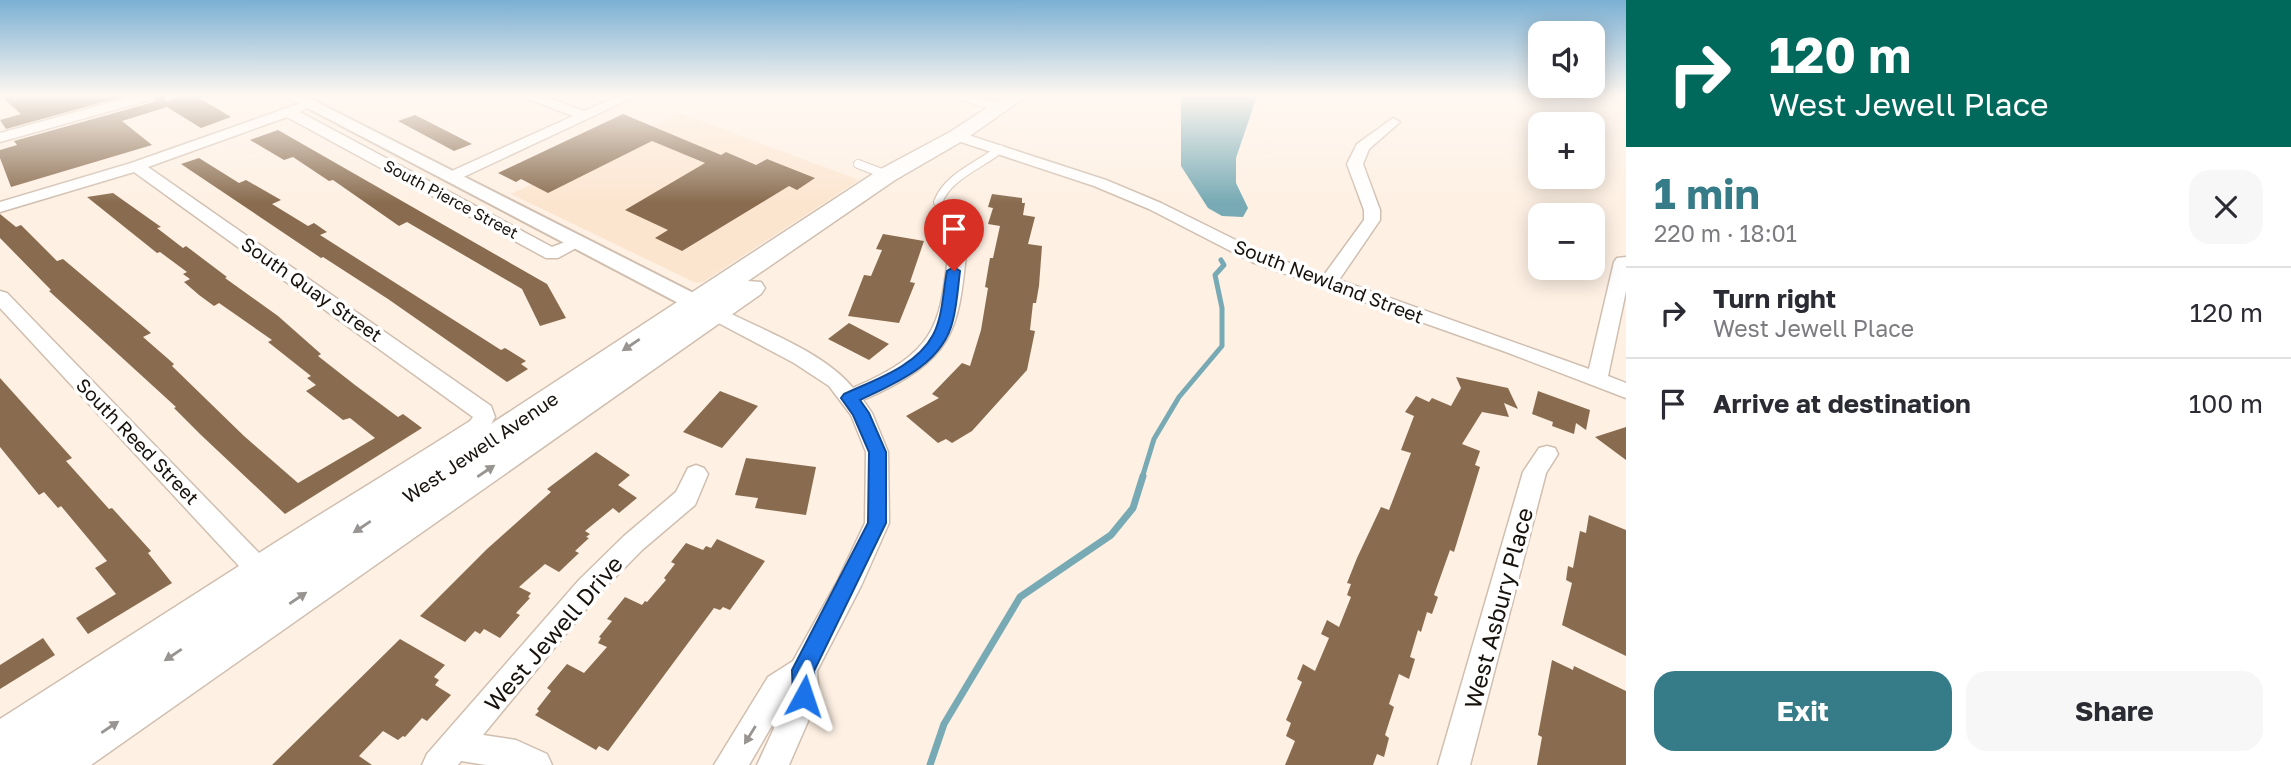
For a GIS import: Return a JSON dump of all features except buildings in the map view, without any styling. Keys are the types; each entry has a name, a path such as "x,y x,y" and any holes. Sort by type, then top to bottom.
{"main road":[{"name":"West Jewell Avenue","path":"9,765 266,577 705,308 931,163 963,132"},
{"name":"West Jewell Avenue","path":"53,765 705,308 872,169 957,136"}],"street":[{"path":"0,138 22,132"},
{"path":"0,207 136,166 225,132"},
{"name":"South Pierce Street","path":"344,132 552,254 578,243"},
{"name":"South Pierce Street","path":"355,132 451,177 801,358 836,382 861,413 877,452 877,523 848,586 803,670"},
{"path":"451,177 551,132"},
{"path":"1328,283 1372,220 1372,210 1355,164 1362,147 1381,132"},
{"name":"South Newland Street","path":"957,136 1100,183 1155,206 1258,258 1513,347 1626,391"},
{"name":"South Quay Street","path":"136,166 407,356 483,411 484,417"},
{"path":"849,398 900,375 925,355 939,338 946,322 962,220 951,211"},
{"path":"1597,381 1623,262 1626,263"},
{"name":"South Reed Street","path":"0,297 266,577"},
{"name":"West Jewell Avenue","path":"0,736 266,577 478,427 484,417"},
{"name":"West Asbury Place","path":"1454,765 1535,472 1547,454"},
{"name":"West Jewell Drive","path":"457,758 588,588 633,543 686,498 696,474"},
{"path":"730,765 750,738 778,687 803,670"},
{"path":"773,765 804,696 803,670"},
{"path":"457,758 516,755 536,765"}],"lane":[{"path":"951,211 938,202 940,195 957,179 1000,149"}],"shaded area":[{"path":"641,132 730,132 859,180 703,282 696,283 511,194"}],"water":[{"path":"1181,132 1245,132 1236,158 1236,183 1248,208 1243,217 1222,216 1208,208 1181,166"}],"waterway":[{"path":"1142,478 1154,439 1179,397 1222,346 1222,308 1215,275 1224,265 1221,260"},
{"path":"930,765 944,724 1020,597 1111,535 1133,508 1143,476"}],"route":[{"path":"804,696 803,670 848,586 877,523 877,452 861,413 849,398 900,375 925,355 939,338 946,322 954,271"}]}
